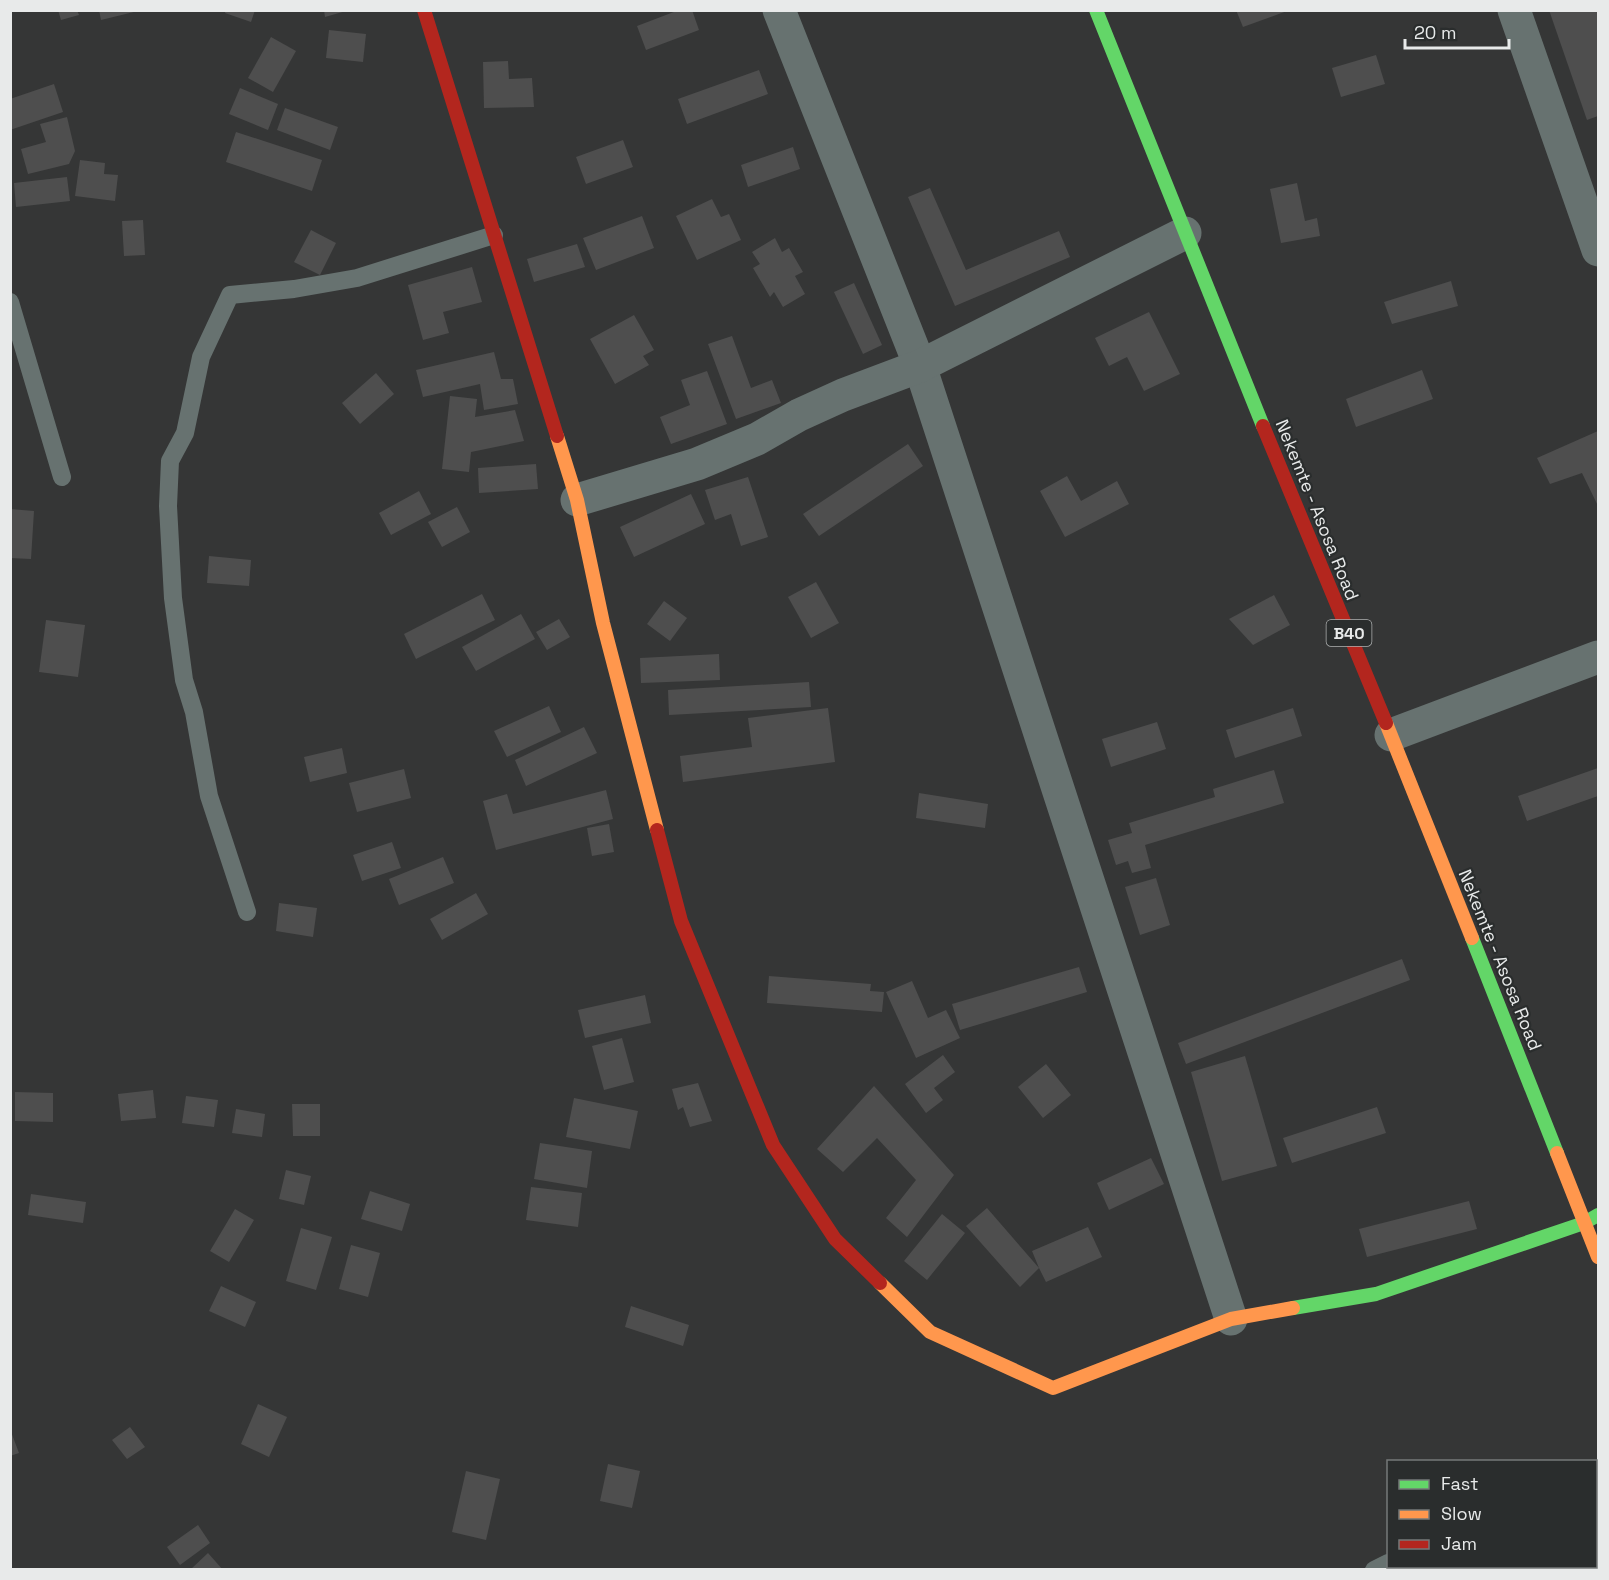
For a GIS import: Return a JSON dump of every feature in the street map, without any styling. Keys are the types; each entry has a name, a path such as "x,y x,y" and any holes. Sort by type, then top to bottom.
{"main road":[{"path":"424,10 577,500 603,623 681,921 773,1145 835,1239 930,1332 1053,1388 1231,1319 1376,1294 1584,1223 1599,1215"},
{"name":"Nekemte - Asosa Road","path":"1096,10 1480,955 1599,1257"}],"street":[{"path":"779,10 920,366 1231,1319"},
{"path":"1514,10 1599,250"},
{"path":"577,500 697,464 757,440 799,415 843,395 920,366 1185,233"},
{"path":"1391,735 1599,657"}],"lane":[{"path":"247,912 210,796 194,712 184,680 173,598 168,506 170,461 184,433 201,357 230,295 294,289 357,278 494,235"},
{"path":"10,302 62,477"}],"building":[{"path":"58,10 77,10 79,15 61,20"},
{"path":"99,10 138,10 138,11 101,20"},
{"path":"226,10 255,10 251,22 225,13"},
{"path":"324,10 346,10 346,11 325,17"},
{"path":"679,10 692,10 699,30 646,50 637,26"},
{"path":"1236,10 1287,10 1287,11 1243,27"},
{"path":"1549,10 1598,10 1598,116 1587,120"},
{"path":"329,30 366,34 363,62 326,58"},
{"path":"271,37 296,51 273,92 248,78"},
{"path":"1376,55 1385,84 1341,97 1332,68"},
{"path":"508,61 509,79 532,78 534,107 484,108 483,62"},
{"path":"759,70 768,94 687,124 678,99"},
{"path":"54,84 63,112 10,130 10,99"},
{"path":"240,88 278,104 268,130 229,114"},
{"path":"285,108 338,127 330,150 277,130"},
{"path":"67,117 75,151 69,164 28,174 21,149 46,142 40,124"},
{"path":"236,132 322,160 312,191 226,162"},
{"path":"623,140 633,167 586,184 576,157"},
{"path":"793,147 800,169 748,187 741,165"},
{"path":"80,160 105,163 104,174 118,175 115,201 75,196"},
{"path":"67,177 70,201 16,207 14,183"},
{"path":"1297,183 1305,221 1317,218 1320,236 1281,243 1270,189"},
{"path":"930,188 966,270 1059,231 1070,257 955,306 908,197"},
{"path":"712,199 721,217 729,214 741,240 697,260 676,216"},
{"path":"642,216 654,248 596,270 583,238"},
{"path":"143,220 145,255 124,256 122,221"},
{"path":"311,230 336,243 320,275 294,262"},
{"path":"775,238 782,252 789,248 803,272 795,276 805,294 783,307 774,292 770,297 753,268 760,264 752,252"},
{"path":"577,244 585,267 534,282 527,259"},
{"path":"472,267 482,302 443,312 449,333 423,340 408,285"},
{"path":"1451,281 1458,306 1392,324 1384,302"},
{"path":"854,283 882,345 863,354 834,292"},
{"path":"1149,312 1180,374 1144,391 1127,357 1109,366 1095,338"},
{"path":"634,315 654,350 643,356 649,365 615,384 590,339"},
{"path":"732,336 751,388 772,380 781,403 736,419 708,344"},
{"path":"494,352 501,379 513,379 518,404 484,410 480,384 423,397 416,370"},
{"path":"1422,370 1433,399 1356,427 1346,399"},
{"path":"707,371 727,424 671,444 660,417 690,405 681,380"},
{"path":"376,373 394,394 360,424 342,403"},
{"path":"450,396 477,399 475,417 515,410 524,441 471,452 469,472 442,469"},
{"path":"1598,431 1598,506 1582,473 1550,484 1537,458"},
{"path":"908,444 923,466 819,536 803,514"},
{"path":"536,464 538,489 479,493 478,468"},
{"path":"1067,476 1081,501 1117,481 1129,504 1065,537 1040,491"},
{"path":"748,477 768,537 741,546 731,514 715,520 705,490"},
{"path":"419,491 431,514 391,535 379,513"},
{"path":"691,494 705,524 634,557 620,527"},
{"path":"457,507 470,532 442,547 428,522"},
{"path":"10,509 34,511 31,559 10,558"},
{"path":"209,556 251,560 249,586 207,583"},
{"path":"816,582 839,623 811,638 788,597"},
{"path":"482,594 495,620 416,659 404,634"},
{"path":"1274,595 1290,625 1253,645 1229,619"},
{"path":"664,601 687,618 670,641 647,624"},
{"path":"521,614 535,639 476,671 462,647"},
{"path":"559,619 570,637 547,650 536,632"},
{"path":"46,620 85,625 78,677 39,672"},
{"path":"719,654 720,680 641,683 640,658"},
{"path":"809,682 811,707 669,715 668,690"},
{"path":"549,706 561,732 507,757 494,731"},
{"path":"828,708 835,762 683,782 680,756 752,747 748,718"},
{"path":"1293,708 1302,736 1235,758 1226,730"},
{"path":"1157,722 1166,749 1111,767 1102,739"},
{"path":"584,727 597,753 526,786 515,760"},
{"path":"342,748 347,773 310,782 304,757"},
{"path":"1598,768 1598,796 1527,821 1518,796"},
{"path":"404,769 411,798 357,812 349,783"},
{"path":"1274,770 1284,803 1145,845 1151,868 1132,873 1128,861 1116,865 1108,840 1132,833 1129,823 1215,797 1213,789"},
{"path":"606,790 613,819 496,850 483,801 507,794 513,814"},
{"path":"919,793 988,804 985,828 916,818"},
{"path":"609,824 614,852 592,856 587,828"},
{"path":"392,842 401,868 362,881 353,855"},
{"path":"443,857 454,883 399,905 389,879"},
{"path":"1156,878 1170,925 1140,935 1125,887"},
{"path":"476,893 488,914 442,940 430,919"},
{"path":"279,903 317,908 313,937 276,931"},
{"path":"1402,959 1410,980 1186,1064 1178,1043"},
{"path":"1079,967 1087,992 960,1030 952,1004"},
{"path":"769,976 871,984 870,991 884,992 882,1012 767,1003"},
{"path":"912,981 928,1018 946,1010 960,1038 916,1058 886,992"},
{"path":"645,995 651,1023 585,1038 578,1010"},
{"path":"622,1038 634,1082 604,1090 592,1046"},
{"path":"943,1055 955,1072 934,1088 943,1100 926,1113 905,1084"},
{"path":"1245,1056 1277,1166 1222,1181 1191,1072"},
{"path":"1046,1064 1071,1095 1043,1118 1018,1087"},
{"path":"698,1083 712,1121 690,1127 683,1107 678,1110 672,1089"},
{"path":"874,1086 954,1175 907,1237 886,1218 916,1180 877,1138 843,1172 817,1149"},
{"path":"153,1090 156,1118 121,1121 118,1094"},
{"path":"15,1092 53,1093 53,1122 15,1121"},
{"path":"186,1096 218,1100 214,1127 182,1123"},
{"path":"574,1098 638,1111 630,1149 566,1137"},
{"path":"292,1104 320,1104 320,1136 293,1136"},
{"path":"1377,1107 1386,1133 1292,1163 1283,1138"},
{"path":"236,1109 265,1114 262,1137 232,1133"},
{"path":"540,1143 592,1151 587,1188 534,1179"},
{"path":"1151,1158 1164,1184 1109,1210 1097,1183"},
{"path":"286,1170 311,1176 304,1205 279,1199"},
{"path":"531,1187 582,1193 578,1227 526,1220"},
{"path":"370,1191 410,1204 402,1231 361,1219"},
{"path":"31,1194 86,1202 83,1223 28,1215"},
{"path":"1469,1201 1477,1229 1367,1257 1359,1229"},
{"path":"987,1208 1039,1268 1020,1287 966,1226"},
{"path":"235,1209 254,1220 229,1262 210,1251"},
{"path":"942,1214 965,1233 927,1280 904,1261"},
{"path":"1088,1227 1102,1257 1046,1282 1032,1251"},
{"path":"301,1228 332,1237 316,1290 286,1281"},
{"path":"351,1245 380,1253 368,1297 339,1289"},
{"path":"221,1286 256,1302 245,1327 209,1311"},
{"path":"631,1306 689,1325 683,1346 625,1327"},
{"path":"258,1404 287,1417 269,1457 241,1444"},
{"path":"130,1427 145,1447 127,1459 112,1440"},
{"path":"10,1429 19,1453 10,1456"},
{"path":"608,1464 640,1471 632,1508 600,1501"},
{"path":"466,1471 500,1479 486,1540 452,1532"},
{"path":"198,1525 210,1543 180,1565 167,1547"},
{"path":"208,1553 223,1570 190,1570"},
{"path":"1446,1568 1496,1568 1497,1570 1443,1570"}],"traffic: fast":[{"path":"1096,10 1263,426"},
{"path":"1472,938 1557,1153"},
{"path":"1293,1308 1376,1294 1584,1223 1598,1215"}],"traffic: slow":[{"path":"557,436 577,500 603,623 657,830"},
{"path":"1386,723 1472,938"},
{"path":"1557,1153 1598,1257"},
{"path":"880,1283 930,1332 1053,1388 1231,1319 1293,1308"}],"traffic: jam":[{"path":"424,10 557,436"},
{"path":"1263,426 1386,723"},
{"path":"657,830 681,921 773,1145 835,1239 880,1283"}]}
